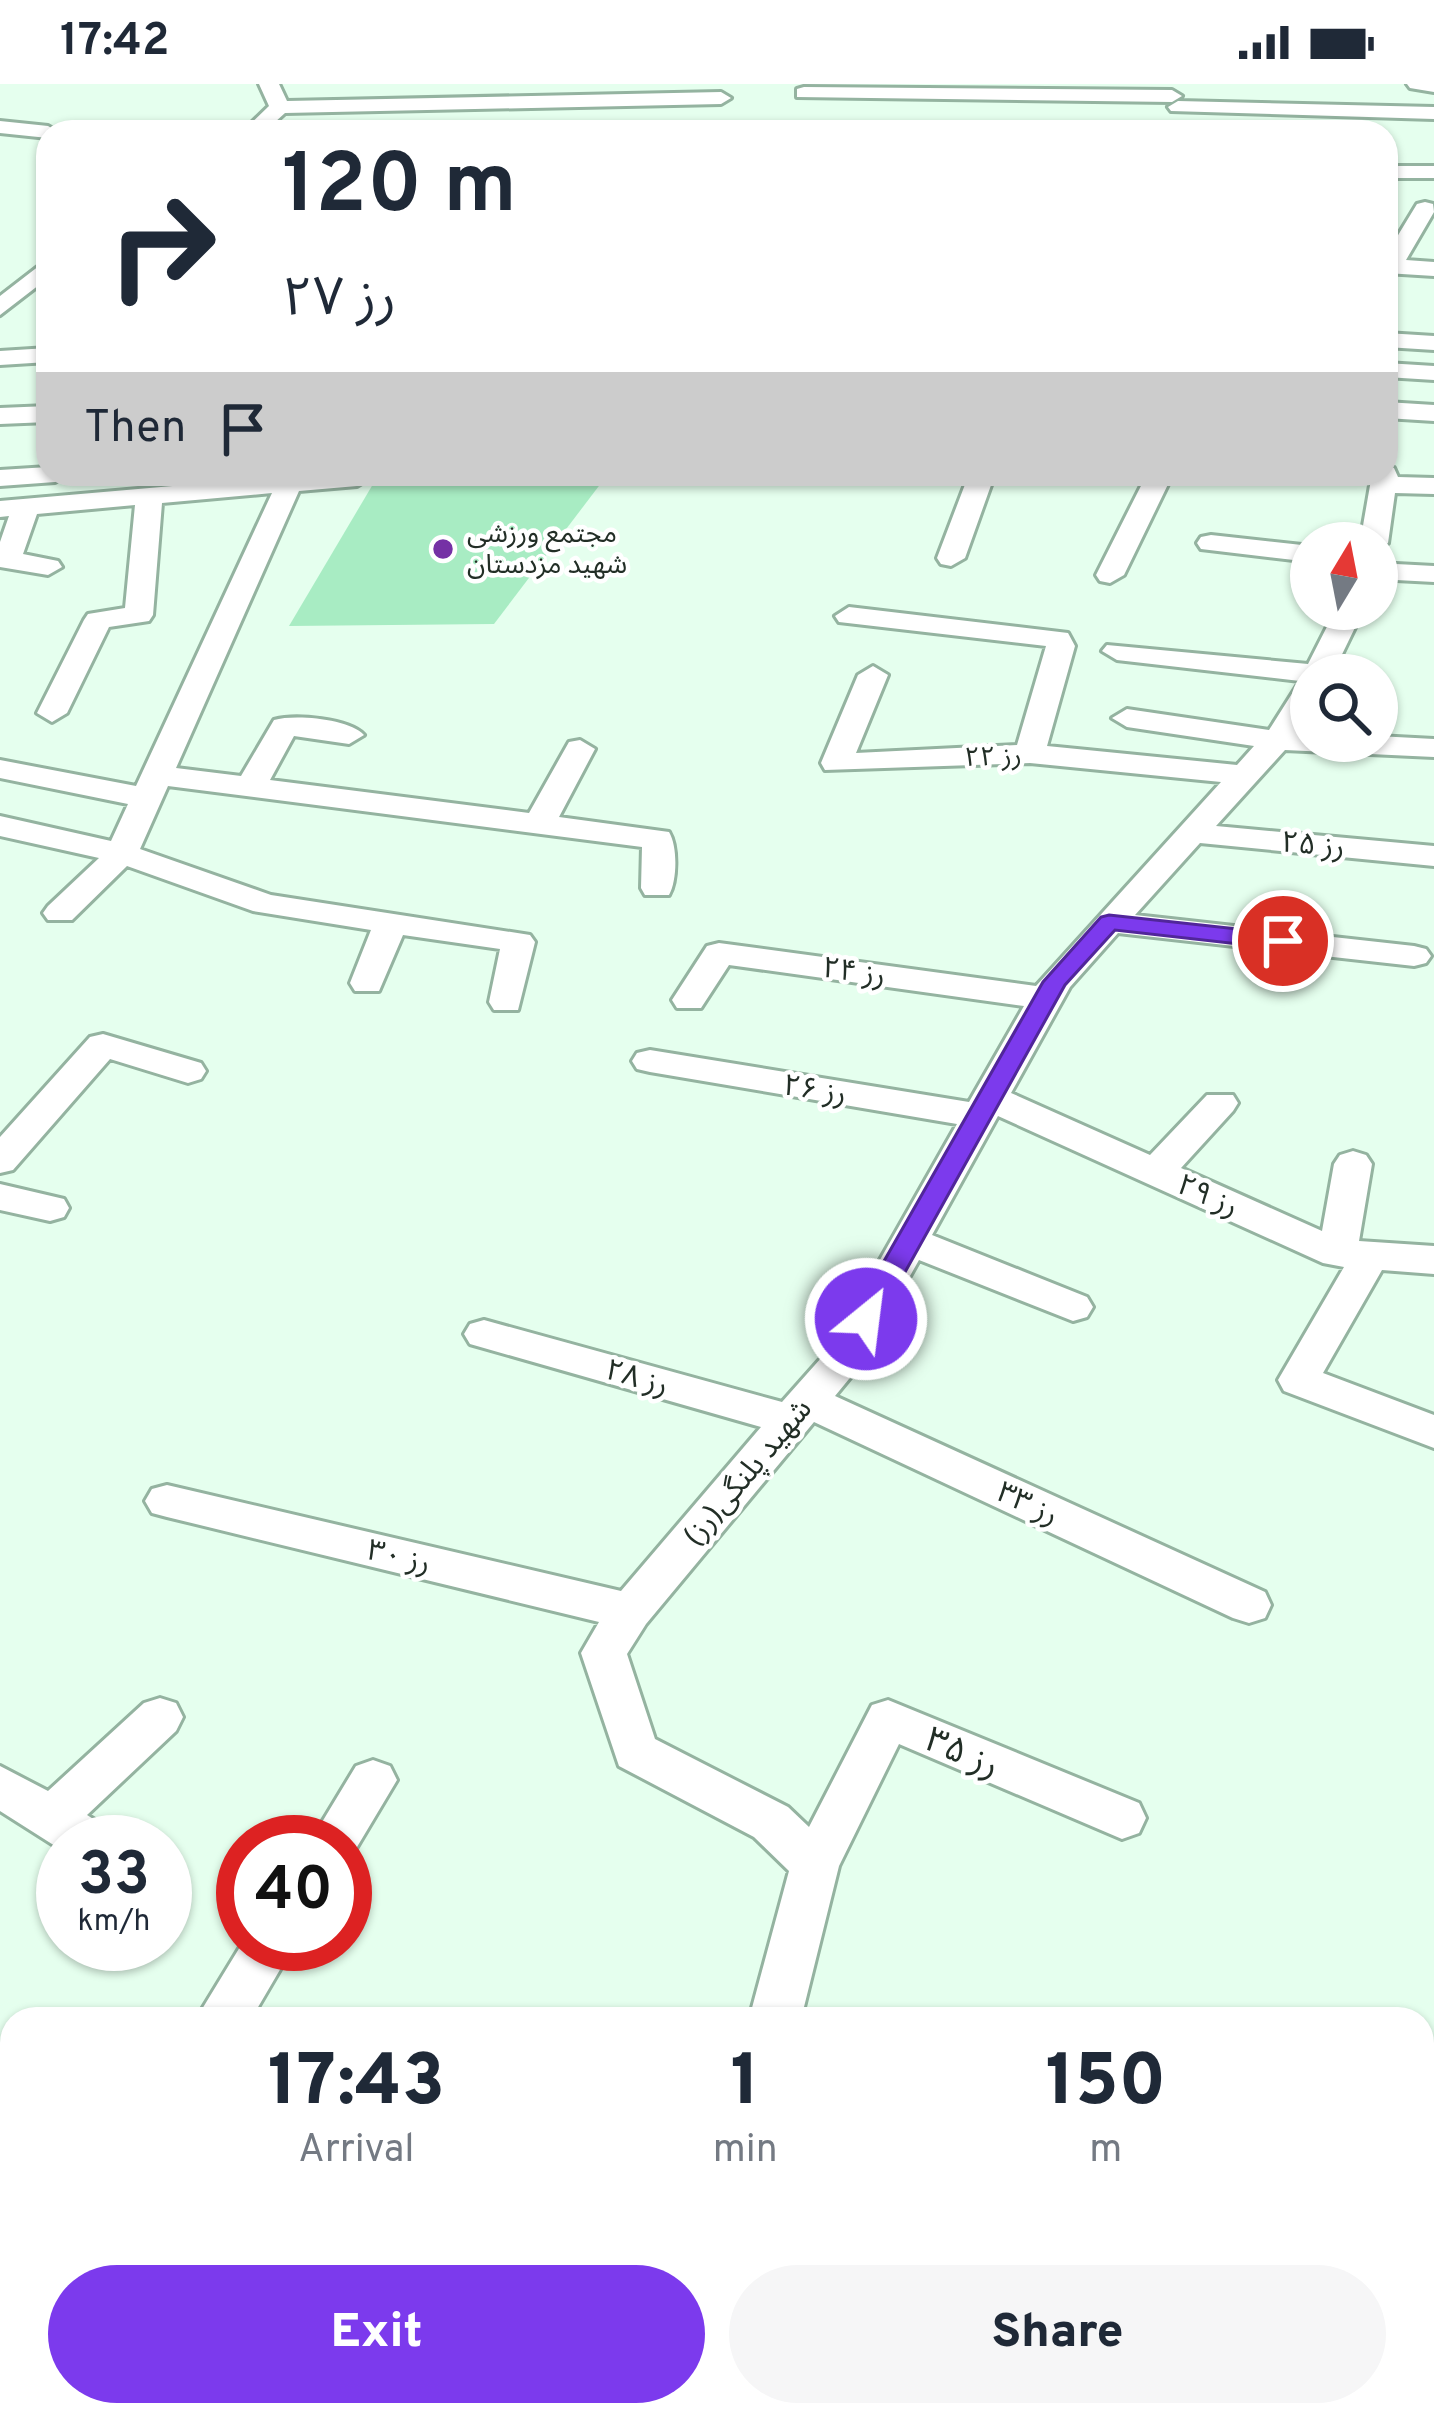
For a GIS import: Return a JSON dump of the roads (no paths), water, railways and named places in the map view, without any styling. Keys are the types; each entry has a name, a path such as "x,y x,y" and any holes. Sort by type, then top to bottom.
{"street":[{"path":"269,84 280,107"},
{"path":"1417,84 1434,86"},
{"path":"804,93 841,89 1172,96 1434,113"},
{"path":"265,120 280,107 721,98"},
{"path":"463,104 473,120"},
{"path":"0,127 36,131"},
{"path":"1398,172 1434,172"},
{"path":"1398,250 1425,208"},
{"path":"0,267 36,269"},
{"path":"1398,267 1434,269"},
{"path":"0,308 36,278"},
{"path":"1398,341 1434,343"},
{"path":"0,358 36,356"},
{"path":"1398,371 1434,373"},
{"path":"1398,411 1434,413"},
{"path":"0,416 36,414"},
{"path":"1398,471 1434,486"},
{"path":"0,478 36,475"},
{"path":"48,567 7,560 13,508 266,486"},
{"path":"60,913 122,854 289,486"},
{"path":"951,558 978,486"},
{"path":"1110,575 1154,486"},
{"path":"1377,522 1383,486"},
{"path":"52,713 98,620 140,615 148,496"},
{"path":"1211,543 1290,552"},
{"path":"1398,573 1434,574"},
{"path":"849,616 1058,639 1061,646 1030,754"},
{"path":"1117,651 1290,672"},
{"name":"رز ۲۲","path":"873,675 836,763 1030,754 1244,775"},
{"path":"1127,718 1276,740 1434,748"},
{"name":"شهید پلنگی(رز)","path":"814,1865 771,1822 636,1752 604,1653 630,1611 844,1358 1046,998 1109,922 1290,725"},
{"path":"251,787 285,726 349,735"},
{"path":"538,824 580,749"},
{"path":"0,769 152,786 251,787 658,839 657,888"},
{"path":"0,826 122,854 265,904 518,942 506,1002"},
{"name":"رز ۲۵","path":"1191,833 1434,856"},
{"path":"1109,922 1414,956"},
{"path":"367,983 391,923"},
{"name":"رز ۲۴","path":"688,1000 718,953 1046,998"},
{"path":"0,1161 103,1045 188,1071"},
{"name":"رز ۲۶","path":"650,1061 985,1107"},
{"path":"1156,1172 1220,1103"},
{"name":"رز ۲۹","path":"985,1107 1354,1254 1434,1260"},
{"path":"1353,1164 1354,1254 1299,1380 1434,1432"},
{"path":"0,1197 50,1208"},
{"path":"909,1241 1073,1307"},
{"name":"رز ۲۸","path":"484,1334 798,1410"},
{"name":"رز ۳۳","path":"798,1410 1249,1605"},
{"name":"رز ۳۰","path":"167,1502 630,1611"},
{"path":"82,1815 160,1717"},
{"name":"رز ۳۵","path":"814,1865 888,1719 1123,1817"},
{"path":"351,1815 373,1780"},
{"path":"0,1786 46,1815"},
{"path":"779,2007 814,1865"},
{"path":"230,2007 253,1971"}],"place":[{"name":"مجتمع ورزشی شهید مزدستان","path":"443,549"}]}
